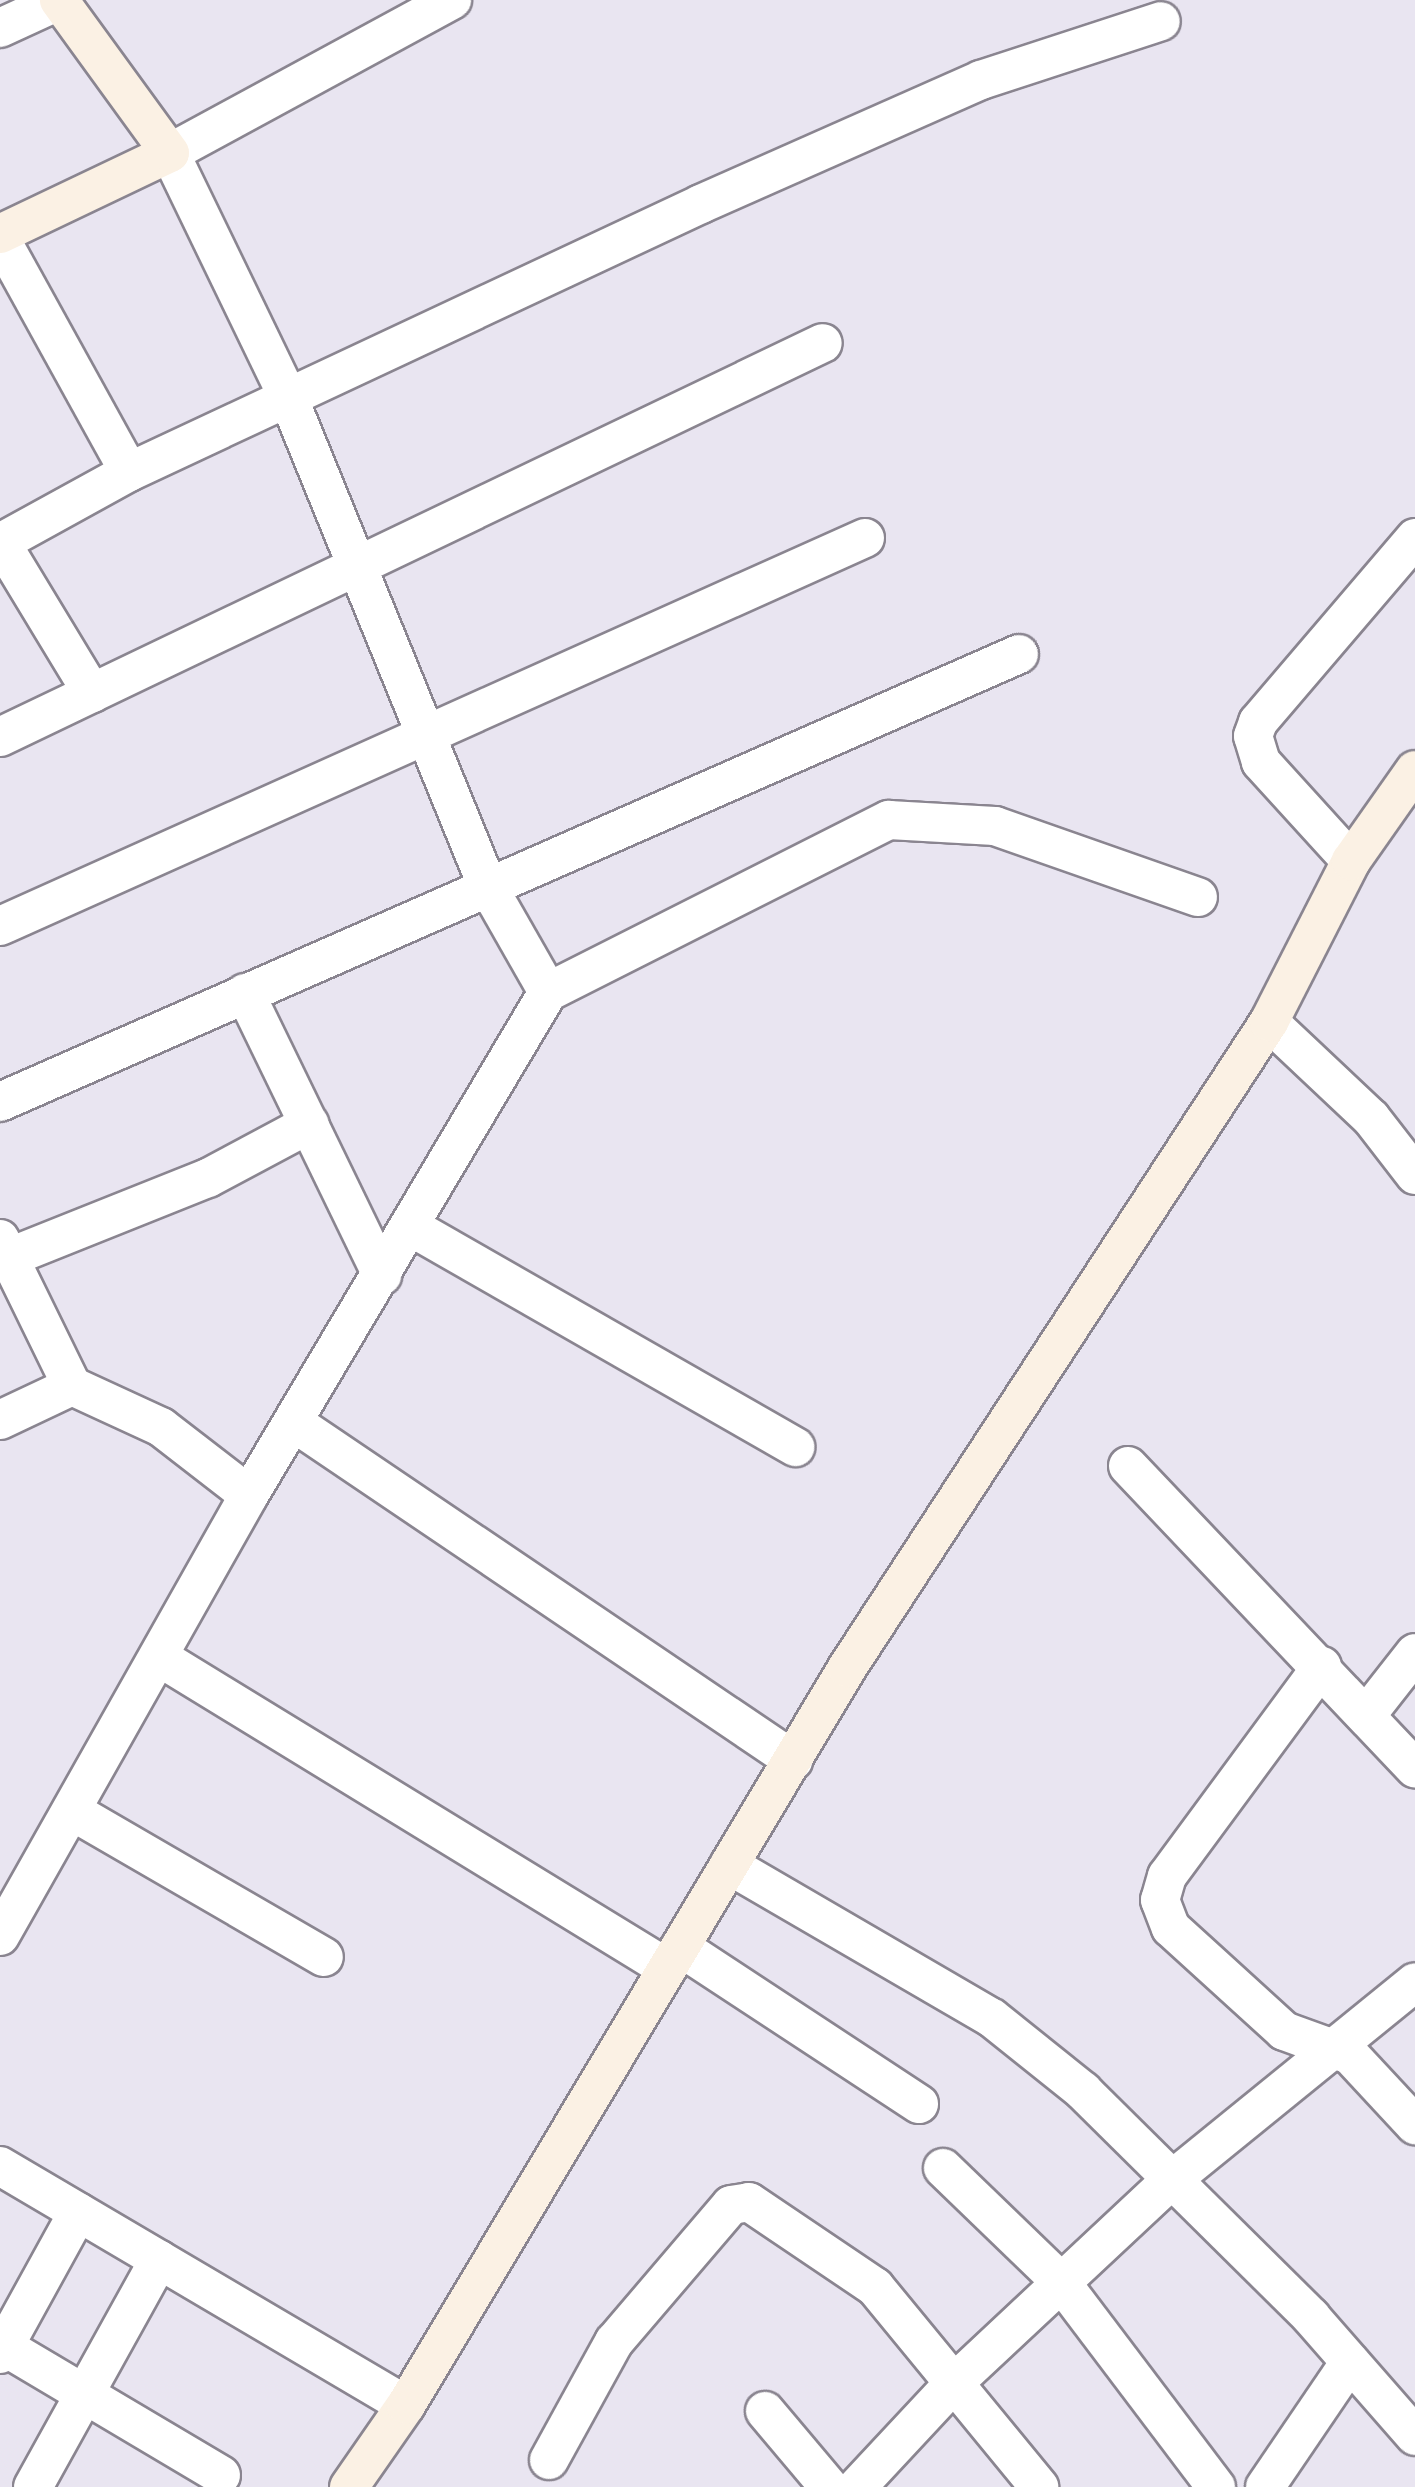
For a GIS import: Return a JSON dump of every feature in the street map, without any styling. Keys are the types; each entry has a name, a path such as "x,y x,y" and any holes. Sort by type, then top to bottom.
{"main road":[{"path":"0,236 170,153 60,0"},
{"path":"349,2487 406,2405 793,1760 1269,1022 1351,861 1415,770"}],"street":[{"path":"0,28 60,0"},
{"path":"452,0 170,153 288,397 428,734 487,885 548,992"},
{"path":"92,693 0,542 129,472 288,397 981,80 1161,20"},
{"path":"0,236 129,472"},
{"path":"0,737 360,568 823,343"},
{"path":"0,926 864,538"},
{"path":"1351,861 1261,762 1253,736 1258,722 1415,538"},
{"path":"0,1102 487,885 1019,654"},
{"path":"0,1936 249,1495 411,1227 548,992 889,820 995,826 1198,897"},
{"path":"245,993 382,1275"},
{"path":"1269,1022 1371,1118 1415,1175"},
{"path":"249,1495 161,1427 72,1386 3,1253 208,1178 309,1124"},
{"path":"411,1227 794,1447"},
{"path":"0,1419 72,1386"},
{"path":"293,1422 793,1760"},
{"path":"1128,1466 1368,1713 1415,1768"},
{"path":"1368,1713 1415,1653"},
{"path":"159,1657 674,1957 919,2104"},
{"path":"1322,1666 1167,1876 1160,1900 1171,1928 1284,2031 1335,2045 1415,2125"},
{"path":"72,1811 324,1956"},
{"path":"729,1865 992,2018 1083,2091 1168,2183 1350,2362 1415,2436"},
{"path":"857,2487 954,2384 1168,2183 1415,1982"},
{"path":"0,2166 406,2405"},
{"path":"943,2168 1061,2282 1216,2487"},
{"path":"549,2460 614,2342 739,2201 750,2202 875,2287 1039,2487"},
{"path":"78,2212 1,2348 221,2475"},
{"path":"33,2487 88,2396 159,2260"},
{"path":"1265,2487 1350,2362"},
{"path":"765,2411 829,2487"}]}
